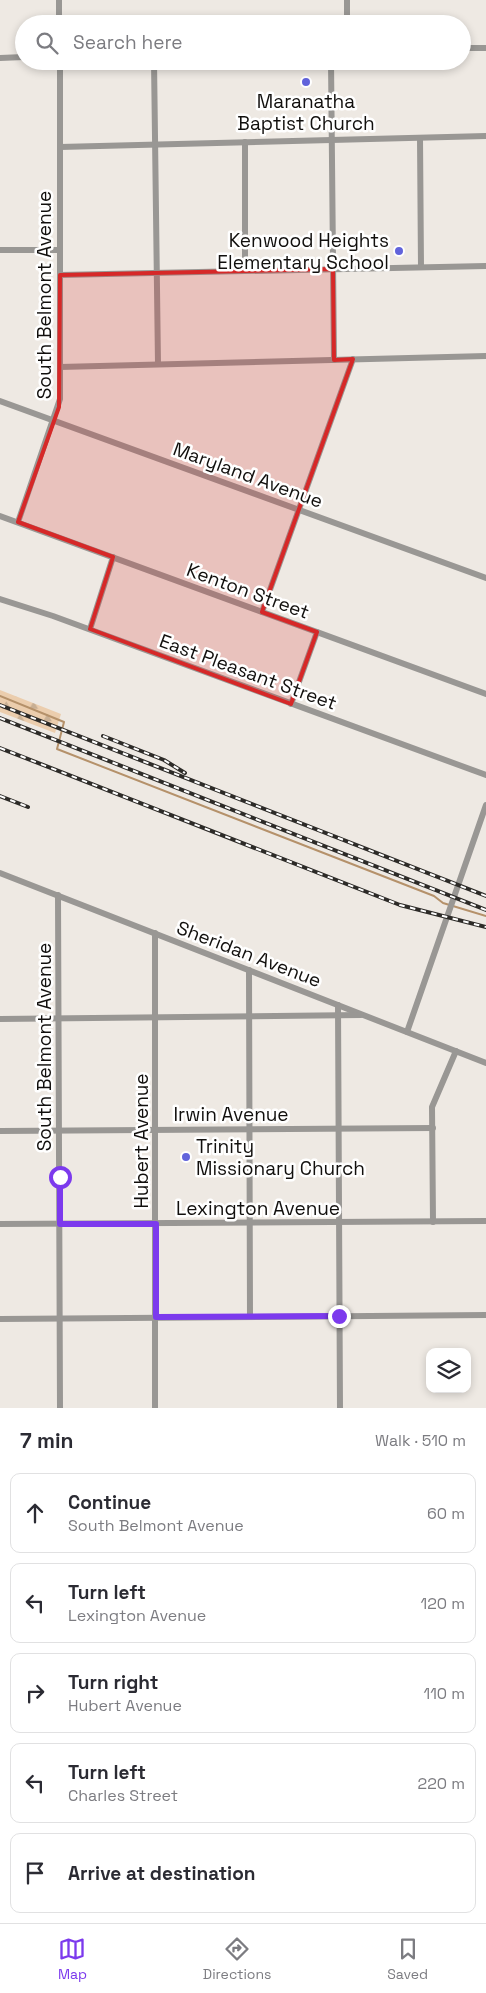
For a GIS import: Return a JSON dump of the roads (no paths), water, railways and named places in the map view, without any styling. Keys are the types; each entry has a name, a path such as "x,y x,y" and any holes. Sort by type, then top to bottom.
{"street":[{"path":"59,0 60,15"},
{"path":"347,0 347,15"},
{"path":"471,48 486,48"},
{"path":"0,58 15,58"},
{"name":"South Belmont Avenue","path":"18,522 60,400 60,70"},
{"path":"154,70 158,364"},
{"path":"331,70 334,360"},
{"path":"60,147 486,136"},
{"path":"420,138 421,267"},
{"path":"245,142 245,271"},
{"path":"0,250 60,250"},
{"path":"60,275 486,266"},
{"path":"60,367 486,356"},
{"path":"262,612 353,359"},
{"name":"Maryland Avenue","path":"0,401 486,578"},
{"name":"Kenton Street","path":"0,516 486,694"},
{"path":"90,629 113,558"},
{"name":"East Pleasant Street","path":"0,599 90,629 486,775"},
{"path":"291,704 316,632"},
{"path":"407,1032 486,805"},
{"name":"Sheridan Avenue","path":"0,873 486,1063"},
{"name":"South Belmont Avenue","path":"58,895 60,1408"},
{"name":"Hubert Avenue","path":"155,933 156,1408"},
{"path":"249,970 250,1317"},
{"path":"338,1004 340,1408"},
{"path":"0,1020 364,1015"},
{"path":"433,1222 432,1128 434,1100 456,1051"},
{"name":"Irwin Avenue","path":"0,1131 432,1128"},
{"name":"Lexington Avenue","path":"0,1224 486,1221"},
{"path":"0,1319 486,1316"}],"waterway":[{"path":"0,696 64,722 57,749 434,896 443,903 486,916"}],"railway":[{"path":"0,705 486,896"},
{"path":"0,718 486,910"},
{"path":"103,736 164,760 185,773"},
{"path":"0,748 400,905 486,927"},
{"path":"0,796 28,807"}],"place":[{"name":"Maranatha Baptist Church","path":"306,82"},
{"name":"Kenwood Heights Elementary School","path":"399,251"},
{"name":"Trinity Missionary Church","path":"186,1157"}]}
